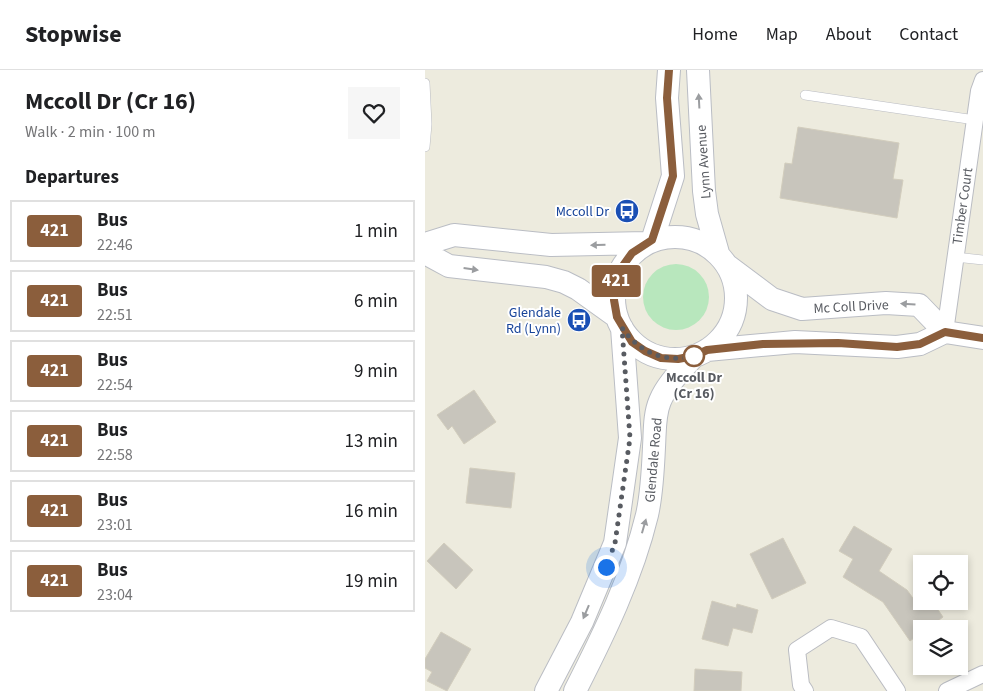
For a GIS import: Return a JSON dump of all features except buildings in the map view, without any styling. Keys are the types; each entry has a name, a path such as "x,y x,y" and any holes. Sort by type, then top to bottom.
{"main road":[{"path":"619,322 614,300 615,283 622,267 632,253 649,242 673,176 667,98 669,70"},
{"name":"Lynn Avenue","path":"698,70 703,191 707,214 723,259"},
{"path":"425,244 454,236 551,245 649,242 666,237 687,238 707,245 723,259 736,288 735,312 729,328 720,340 701,353"},
{"path":"425,253 449,266 546,277 564,282 578,289 619,322 632,342 645,351 661,358 678,359 701,353 795,342 897,347 920,344 945,332 983,338"},
{"name":"Mc Coll Drive","path":"723,259 771,299 786,304 802,309 886,303 919,305 945,332"},
{"name":"Glendale Road","path":"546,691 582,622 615,543 630,438 619,322"},
{"name":"Glendale Road","path":"575,691 602,639 631,573 648,513 659,402 669,385 701,353"}],"street":[{"name":"Timber Court","path":"945,332 979,91 983,80"},
{"path":"805,691 801,686 797,650 831,628 861,637 897,691"},
{"path":"947,691 983,674"}],"lane":[{"path":"425,83 427,124 425,146"},
{"path":"805,95 975,120"},
{"path":"955,257 983,260"}],"green space":[{"path":"669,264 683,264 695,269 704,278 709,290 707,310 700,321 683,330 669,330 657,325 648,316 643,304 643,290 648,278 657,269"}],"bus line":[{"name":"421","path":"669,70 667,98 673,176 669,192 652,240 632,253 622,267 615,283 614,300 617,317 632,342 645,351 661,358 678,359 694,356 707,350 763,344 795,342 897,347 920,344 945,332 983,338"}],"place":[{"name":"Mccoll Dr","path":"627,211"},
{"name":"Glendale Rd (Lynn)","path":"579,320"},
{"name":"Mccoll Dr (Cr 16)","path":"694,356"}],"route":[{"path":"606,567 615,543 630,438 622,328 632,342 645,351 661,358 678,359 694,356"}]}
